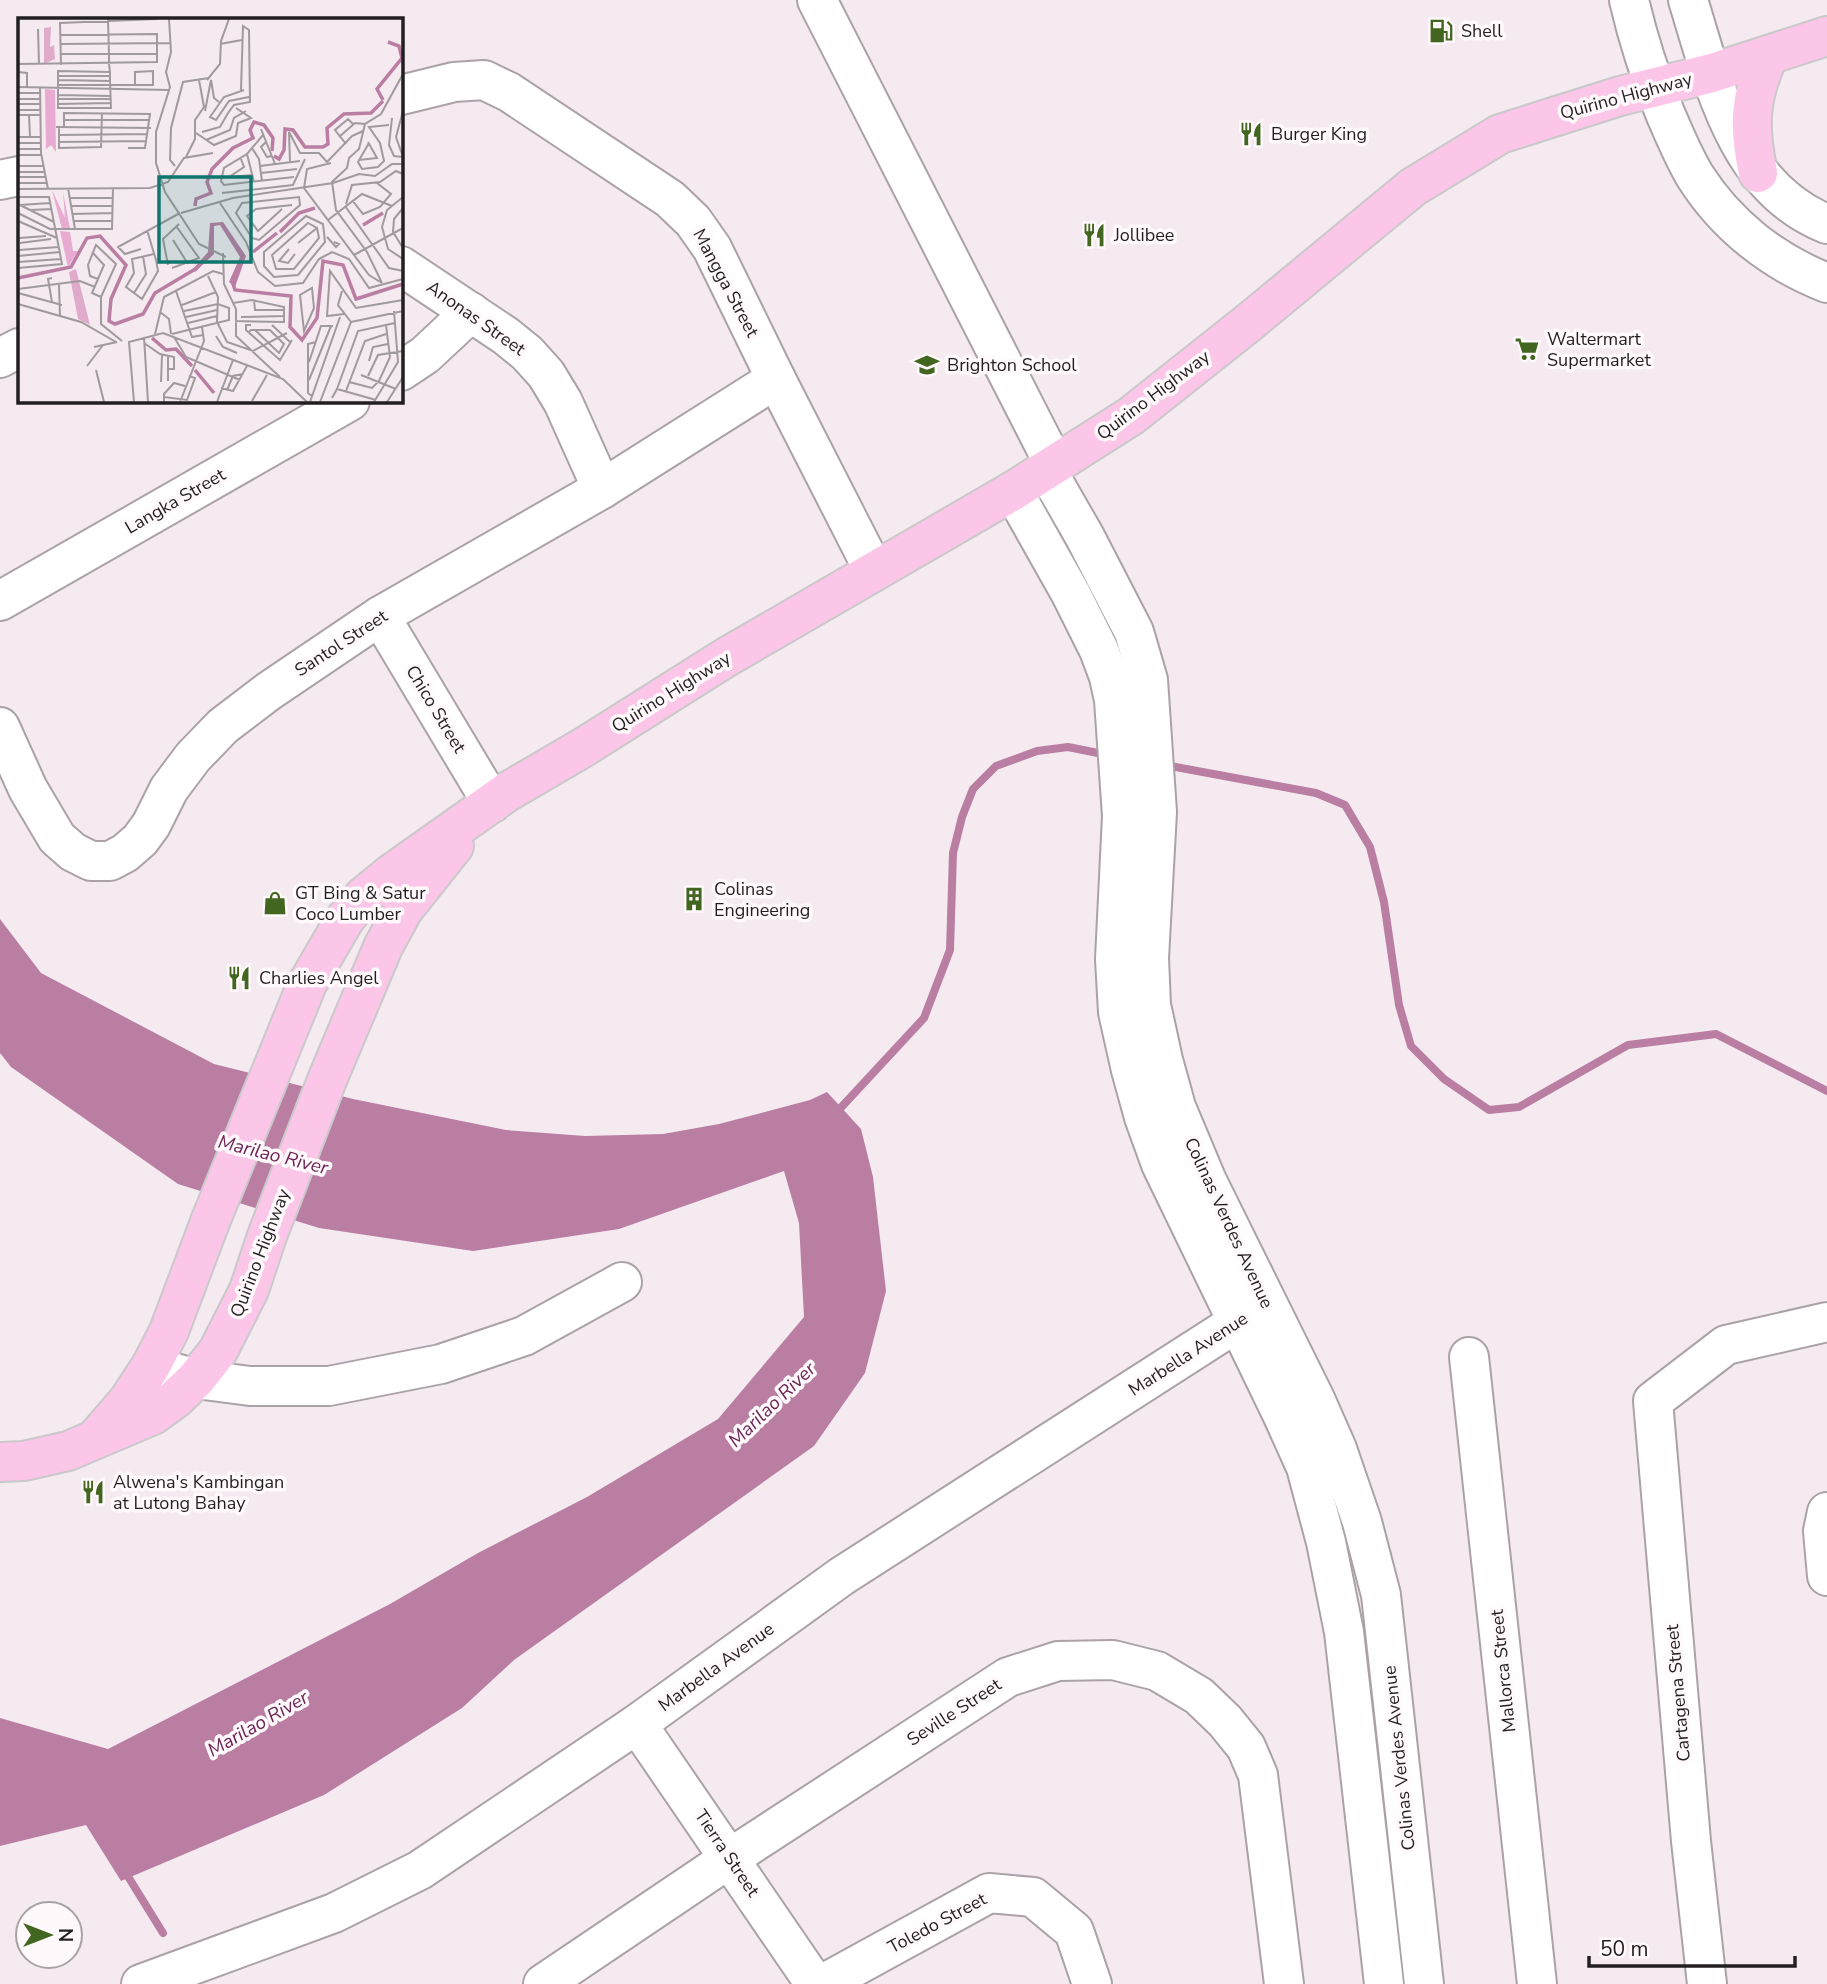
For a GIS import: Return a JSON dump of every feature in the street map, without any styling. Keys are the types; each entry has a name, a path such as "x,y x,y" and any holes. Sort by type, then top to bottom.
{"main road":[{"name":"Quirino Highway","path":"96,1438 128,1401 151,1366 169,1331 210,1222 307,984 345,919 363,897 391,874 492,803 725,658 1013,491 1131,416 1412,187 1500,134 1563,113 1712,73 1827,36"},
{"path":"1758,173 1751,139 1752,107 1758,80 1769,55"},
{"name":"Quirino Highway","path":"0,1462 24,1461 68,1451 153,1415 196,1379 218,1351 249,1290 267,1236 369,975 403,910 492,803"}],"street":[{"name":"Colinas Verdes Avenue","path":"817,0 1134,632 1148,680 1134,718 1139,827 1115,959 1118,1012 1144,1117 1177,1156 1252,1313 1283,1416 1306,1467 1326,1542 1345,1632 1384,1984"},
{"path":"1629,0 1643,55 1655,87 1682,153 1696,178 1714,202 1758,246 1803,274 1827,283"},
{"path":"1688,0 1734,133 1758,173 1793,206 1827,224"},
{"name":"Mangga Street","path":"402,95 454,82 484,80 509,92 670,199 693,221 712,248 874,571"},
{"path":"0,180 18,176"},
{"name":"Anonas Street","path":"402,267 506,336 527,353 546,374 563,402 602,489"},
{"path":"402,370 425,355 471,312"},
{"path":"0,358 18,349"},
{"name":"Santol Street","path":"0,727 28,789 57,838 73,852 91,861 110,861 140,840 151,825 169,789 192,757 223,726 269,691 380,616 602,489 776,379"},
{"name":"Langka Street","path":"0,601 348,402"},
{"name":"Colinas Verdes Avenue","path":"1013,491 1071,594 1099,650 1109,677 1134,718"},
{"name":"Chico Street","path":"380,616 492,803"},
{"path":"151,1366 196,1379 250,1386 329,1385 441,1364 524,1336 622,1282"},
{"name":"Colinas Verdes Avenue","path":"1252,1313 1315,1399 1337,1449 1362,1522 1381,1595 1424,1984"},
{"name":"Marbella Avenue","path":"141,1984 334,1913 421,1870 637,1724 842,1576 1252,1313"},
{"name":"Cartagena Street","path":"1707,1984 1691,1841 1653,1401 1726,1345 1827,1322"},
{"name":"Mallorca Street","path":"1469,1357 1537,1984"},
{"path":"1827,1512 1823,1531 1827,1576"},
{"name":"Seville Street","path":"543,1984 730,1858 1008,1677 1058,1661 1113,1660 1157,1671 1199,1696 1225,1721 1246,1747 1258,1775 1284,1984"},
{"name":"Tierra Street","path":"637,1724 815,1984"},
{"name":"Toledo Street","path":"823,1984 989,1893 1032,1897 1074,1931 1092,1984"}],"water":[{"name":"Marilao River","path":"0,919 41,973 214,1064 353,1099 506,1130 585,1136 663,1134 719,1124 810,1100 827,1092 861,1129 873,1177 886,1291 865,1373 814,1446 514,1660 462,1708 324,1795 121,1881 86,1825 0,1846 0,1718 108,1749 390,1604 478,1553 587,1497 718,1419 804,1317 799,1223 784,1171 619,1229 473,1251 319,1228 178,1184 11,1067 0,1053"}],"waterway":[{"path":"835,1114 924,1018 950,950 953,853 962,817 973,789 996,766 1037,751 1068,747 1108,755"},
{"path":"1165,765 1316,793 1345,805 1370,847 1384,902 1399,1005 1411,1046 1444,1079 1489,1110 1519,1107 1628,1045 1716,1034 1827,1091"},
{"path":"124,1870 163,1933"}],"place":[{"name":"Shell","path":"1441,31"},
{"name":"Burger King","path":"1251,134"},
{"name":"Jollibee","path":"1094,235"},
{"name":"Waltermart Supermarket","path":"1527,349"},
{"name":"Brighton School","path":"927,365"},
{"name":"Colinas Engineering","path":"694,899"},
{"name":"GT Bing & Satur Coco Lumber","path":"275,903"},
{"name":"Charlies Angel","path":"239,978"},
{"name":"Alwena's Kambingan at Lutong Bahay","path":"93,1492"}]}
